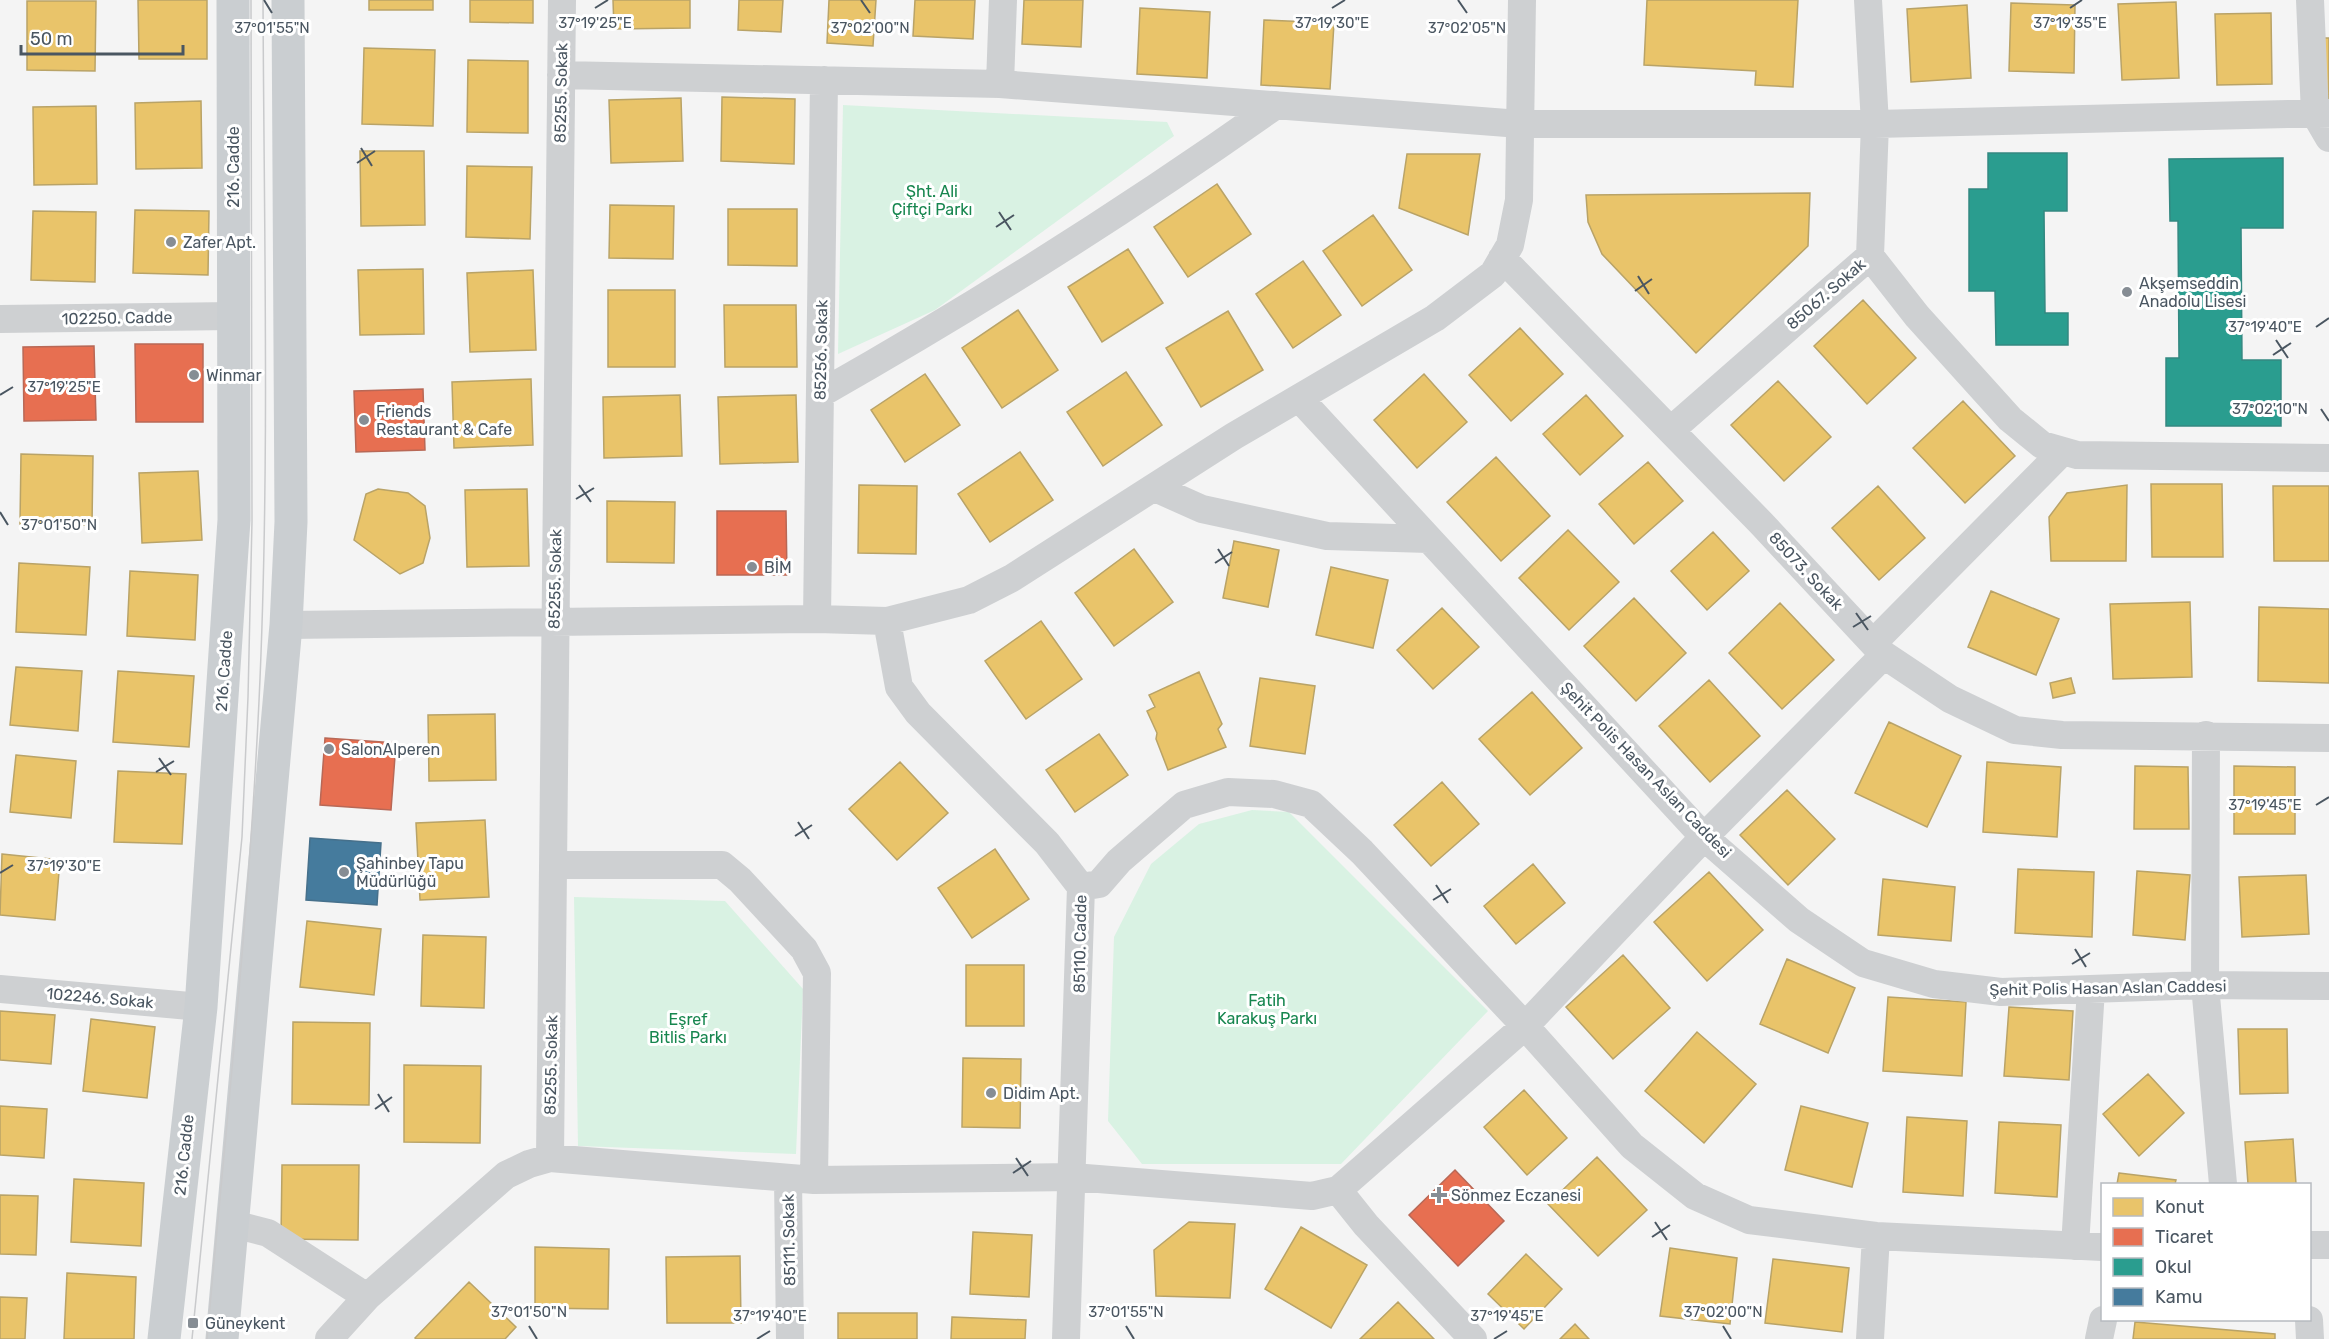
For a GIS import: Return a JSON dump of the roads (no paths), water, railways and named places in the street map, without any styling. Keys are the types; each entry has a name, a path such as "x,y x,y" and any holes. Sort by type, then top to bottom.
{"main road":[{"name":"216. Cadde","path":"164,1339 201,1007 234,520 233,0"},
{"path":"222,1339 286,625 291,522 288,0"}],"street":[{"name":"85255. Sokak","path":"550,1158 562,0"},
{"path":"1000,84 1003,0"},
{"path":"286,625 818,619 887,621 969,600 1001,584 1071,542 1234,436 1435,318 1493,274 1510,245 1519,200 1522,0"},
{"name":"85067. Sokak","path":"1671,430 1870,256 1875,124 1868,0"},
{"path":"2310,0 2322,113 2329,138"},
{"path":"561,75 1000,84 1520,124 1875,124 2322,113"},
{"name":"85256. Sokak","path":"818,619 824,80"},
{"path":"820,394 935,328 1164,184 1276,105"},
{"path":"1870,256 1917,316 2010,419 2042,445 2077,456 2329,458"},
{"name":"85073. Sokak","path":"1502,258 1671,430 1879,649 1950,699 2015,730 2062,735 2329,738"},
{"name":"102250. Cadde","path":"0,319 233,316"},
{"name":"Şehit Polis Hasan Aslan Caddesi","path":"1299,398 1704,837 1799,920 1863,963 1935,984 2001,992 2205,985 2329,986"},
{"path":"329,1339 367,1297 506,1175 529,1164 550,1158 801,1179 1073,1177 1312,1196 1338,1190 1525,1026 2063,451"},
{"path":"1155,488 1202,509 1327,536 1429,539"},
{"name":"85110. Cadde","path":"887,621 899,687 918,713 1047,843 1081,887 1066,1339"},
{"path":"2206,735 2205,985 2223,1183"},
{"path":"1081,887 1099,884 1119,861 1184,805 1228,792 1274,794 1311,804 1362,852 1525,1026 1632,1146 1695,1196 1749,1220 1876,1236 2101,1247"},
{"name":"85111. Sokak","path":"554,865 722,865 740,880 804,949 817,973 790,1339"},
{"path":"2075,1246 2091,989"},
{"name":"102246. Sokak","path":"0,990 201,1007"},
{"path":"1338,1190 1366,1225 1473,1339"},
{"path":"233,1224 268,1233 367,1297"},
{"path":"1870,1339 1876,1236"},
{"path":"2311,1245 2329,1245"},
{"path":"2099,1339 2103,1321"},
{"path":"2309,1321 2310,1339"}],"tram line":[{"path":"192,1339 242,837 252,521 251,0"},
{"path":"207,1339 243,941 259,701 265,439 263,0"}],"place":[{"name":"Zafer Apt.","path":"171,242"},
{"name":"Akşemseddin Anadolu Lisesi","path":"2127,292"},
{"name":"Winmar","path":"194,375"},
{"name":"Friends Restaurant & Cafe","path":"364,420"},
{"name":"BİM","path":"752,567"},
{"name":"SalonAlperen","path":"329,749"},
{"name":"Şahinbey Tapu Müdürlüğü","path":"344,872"},
{"name":"Didim Apt.","path":"991,1093"},
{"name":"Sönmez Eczanesi","path":"1439,1195"},
{"name":"Güneykent","path":"193,1323"}],"park label":[{"name":"Şht. Ali Çiftçi Parkı","path":"932,200"},
{"name":"Fatih Karakuş Parkı","path":"1267,1009"},
{"name":"Eşref Bitlis Parkı","path":"688,1028"}]}
